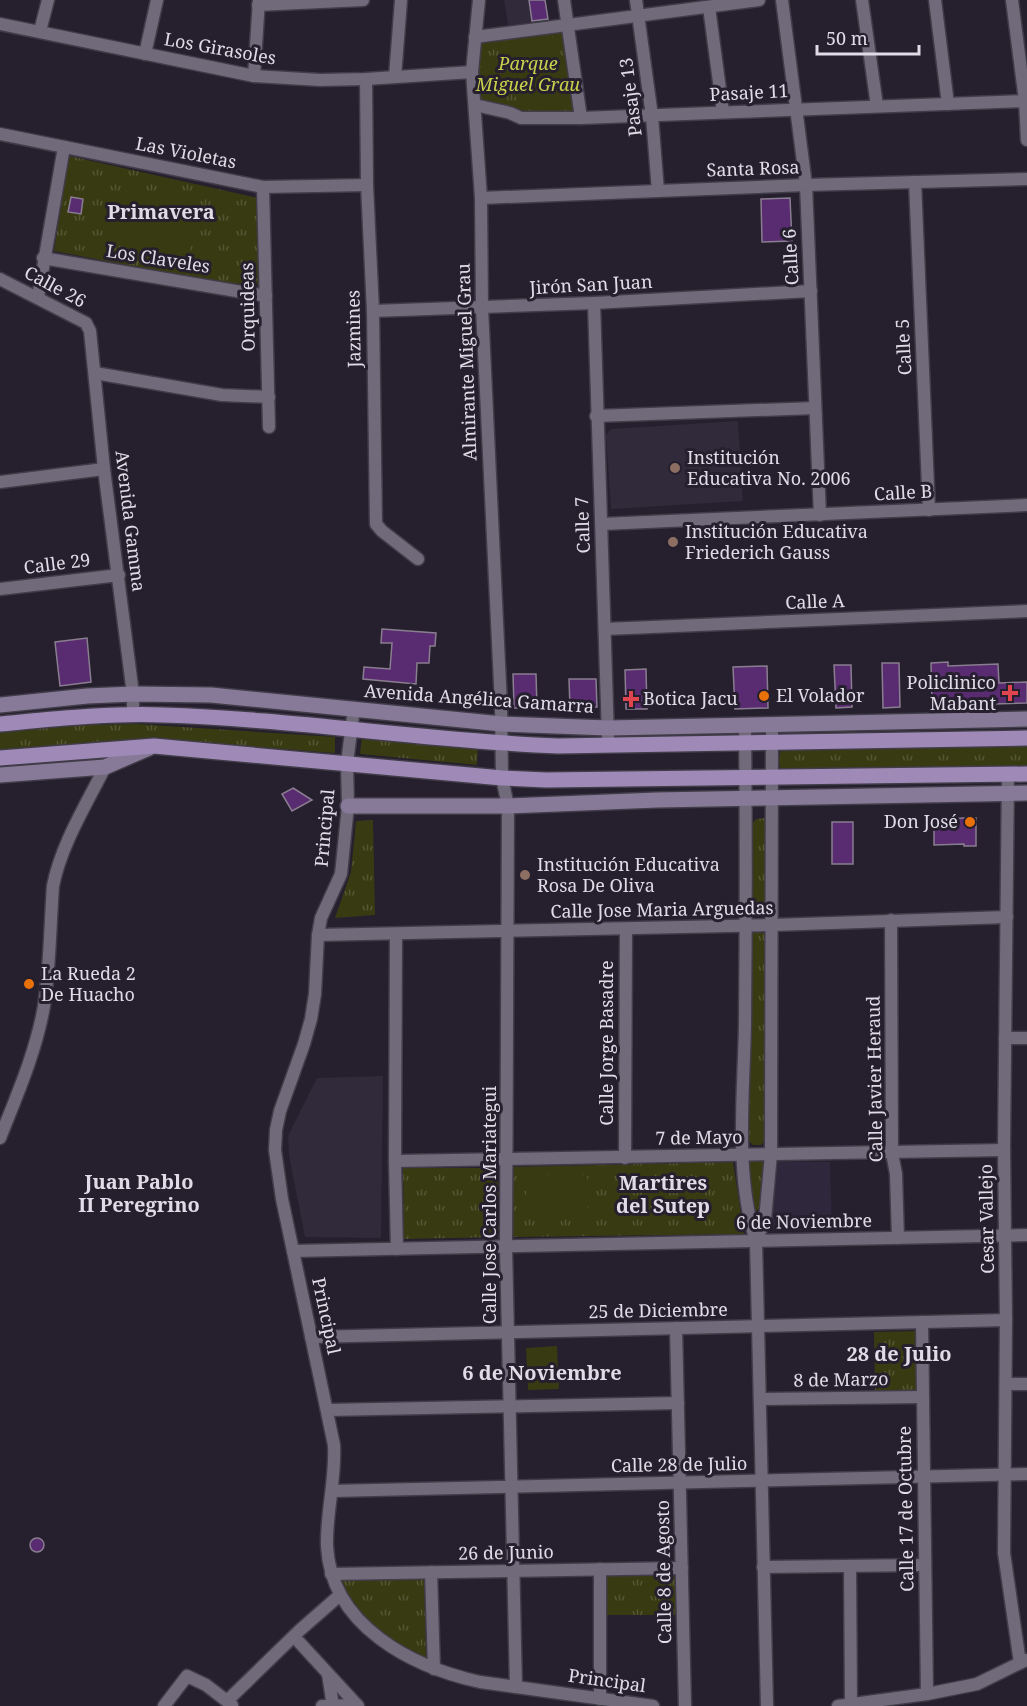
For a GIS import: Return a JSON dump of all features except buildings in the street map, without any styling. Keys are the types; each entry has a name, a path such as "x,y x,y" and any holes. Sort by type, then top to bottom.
{"main road":[{"name":"Avenida Angélica Gamarra","path":"0,705 87,696 211,695 502,724 608,728 1027,719"},
{"path":"0,724 133,715 194,717 351,729 501,744 608,746 1027,738"},
{"path":"0,775 105,767 154,746"},
{"path":"0,758 154,746 502,778 585,780 1027,774"},
{"path":"348,806 508,806 1027,793"}],"street":[{"path":"40,31 48,0"},
{"path":"146,54 157,0"},
{"path":"254,76 258,3 363,0"},
{"path":"395,76 400,0"},
{"name":"Almirante Miguel Grau","path":"479,0 472,72 481,198 482,308 502,724"},
{"path":"564,0 581,118"},
{"name":"Pasaje 13","path":"636,0 652,116 658,191"},
{"path":"476,37 759,0"},
{"name":"Calle 6","path":"782,0 806,185 820,514"},
{"path":"862,0 877,106"},
{"path":"935,0 948,104"},
{"path":"1012,0 1022,38 1027,140"},
{"path":"708,7 723,112"},
{"name":"Los Girasoles","path":"0,24 254,76 320,80 472,72"},
{"name":"Jazmines","path":"366,79 376,524 418,559"},
{"name":"Pasaje 11","path":"475,105 510,113 521,118 581,118 1026,101"},
{"name":"Las Violetas","path":"0,134 263,187 367,185"},
{"path":"38,297 64,147"},
{"name":"Santa Rosa","path":"481,198 1027,179"},
{"name":"Calle 5","path":"915,182 929,510"},
{"name":"Orquideas","path":"263,187 269,427"},
{"name":"Los Claveles","path":"43,258 266,296"},
{"name":"Calle 26","path":"0,279 86,323 90,331"},
{"name":"Jirón San Juan","path":"373,311 594,303 811,291"},
{"name":"Calle 7","path":"594,303 608,746"},
{"name":"Avenida Gamma","path":"90,331 104,469 133,694 133,715"},
{"path":"95,373 222,395 268,397"},
{"path":"596,416 815,408"},
{"path":"0,482 104,469"},
{"name":"Calle B","path":"602,524 1027,506"},
{"name":"Calle 29","path":"0,589 119,575"},
{"name":"Calle A","path":"605,629 1027,611"},
{"name":"Principal","path":"354,708 346,763 348,806 341,874 321,918 311,1019 280,1110 275,1150 282,1199 334,1445 335,1467 327,1547 331,1574 340,1595 357,1617 386,1643 420,1664 459,1677 653,1706"},
{"name":"Calle Jose Carlos Mariategui","path":"502,724 502,778 508,806 506,1246 516,1687"},
{"path":"756,1241 765,1220 771,1154 772,724"},
{"path":"745,725 746,926 743,1155 750,1221 756,1241 767,1706"},
{"path":"0,1138 26,1073 39,1031 47,980 51,905 56,872 62,854 105,767"},
{"name":"Cesar Vallejo","path":"1008,774 1004,1150 1006,1320 1004,1553 1024,1661"},
{"name":"Calle Jose Maria Arguedas","path":"318,935 746,926 1007,917"},
{"name":"Calle Javier Heraud","path":"891,920 892,1152 896,1174 898,1238"},
{"name":"Calle Jorge Basadre","path":"625,1158 626,929"},
{"path":"396,934 397,1249"},
{"path":"1005,1038 1027,1038"},
{"name":"7 de Mayo","path":"395,1161 1004,1150"},
{"name":"6 de Noviembre","path":"293,1251 1027,1235"},
{"name":"25 de Diciembre","path":"311,1337 1006,1320"},
{"name":"Calle 17 de Octubre","path":"922,1322 927,1694"},
{"name":"Calle 8 de Agosto","path":"676,1328 685,1706"},
{"path":"1006,1384 1027,1384"},
{"name":"8 de Marzo","path":"761,1399 922,1397"},
{"path":"328,1410 678,1403"},
{"name":"Calle 28 de Julio","path":"332,1491 1027,1474"},
{"path":"764,1567 924,1564"},
{"path":"850,1566 844,1706 977,1684 1024,1661"},
{"name":"26 de Junio","path":"331,1574 682,1568"},
{"path":"600,1569 600,1699"},
{"path":"430,1572 434,1669"},
{"path":"164,1706 187,1676 206,1684 230,1703 300,1630 340,1595"},
{"path":"299,1642 358,1706"},
{"path":"328,1674 333,1706"},
{"path":"322,1706 358,1706"}],"shaded area":[{"path":"504,0 545,0 548,20 508,25"},
{"name":"Institución Educativa No. 2006","path":"738,421 743,501 611,509 606,435 611,429"},
{"path":"383,1076 381,1238 305,1237 289,1156 288,1136 317,1078"},
{"path":"778,1161 830,1162 832,1229 775,1231 771,1227"}],"green space":[{"name":"Parque Miguel Grau","path":"564,30 573,114 534,116 479,102 479,40"},
{"path":"552,35 560,102 517,107 509,40"},
{"path":"69,156 258,198 259,285 216,282 54,251"},
{"path":"122,187 200,202 189,256 111,241"},
{"path":"137,724 335,737 335,753 164,740 89,742 0,753 0,730 34,726"},
{"path":"362,736 478,747 477,765 360,754"},
{"path":"1027,745 1027,766 782,772 779,761 781,750"},
{"path":"764,818 768,823 767,915 755,917 751,913 752,823"},
{"path":"373,820 375,915 335,918 351,872 356,821"},
{"path":"756,932 768,934 766,1140 761,1145 753,1145 749,1141 750,935"},
{"path":"747,1158 766,1158 761,1205 757,1211 753,1206"},
{"path":"733,1162 744,1234 513,1237 512,1167"},
{"path":"403,1168 498,1168 500,1237 404,1239"},
{"path":"526,1175 587,1175 588,1215 526,1216"},
{"path":"917,1331 918,1391 875,1392 874,1332"},
{"path":"557,1346 559,1389 528,1390 526,1348"},
{"path":"677,1575 677,1615 604,1615 604,1576"},
{"path":"424,1577 426,1658 399,1644 375,1626 355,1604 339,1578"}],"place":[{"name":"Institución Educativa No. 2006","path":"675,468"},
{"name":"Institución Educativa Friederich Gauss","path":"673,542"},
{"name":"Policlinico Mabant","path":"1010,693"},
{"name":"El Volador","path":"764,696"},
{"name":"Botica Jacu","path":"631,699"},
{"name":"Don José","path":"970,822"},
{"name":"Institución Educativa Rosa De Oliva","path":"525,875"},
{"name":"La Rueda 2 De Huacho","path":"29,984"}],"district":[{"name":"Primavera","path":"161,212"},
{"name":"Juan Pablo II Peregrino","path":"139,1194"},
{"name":"Martires del Sutep","path":"663,1194"},
{"name":"28 de Julio","path":"899,1354"},
{"name":"6 de Noviembre","path":"542,1373"}]}
